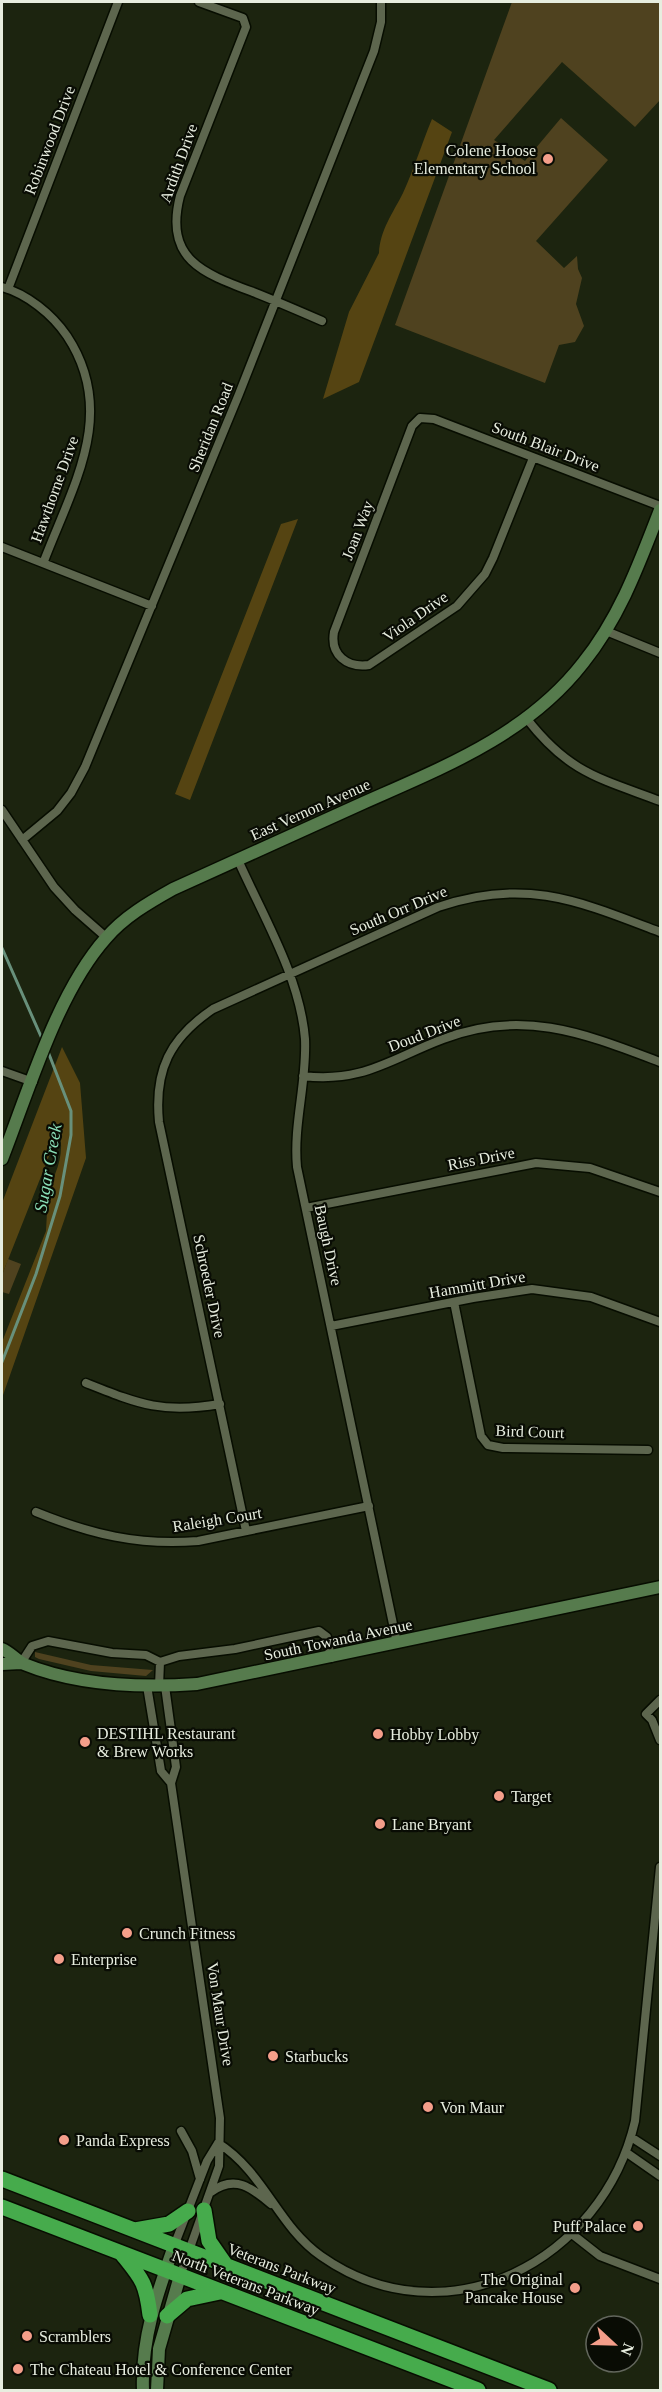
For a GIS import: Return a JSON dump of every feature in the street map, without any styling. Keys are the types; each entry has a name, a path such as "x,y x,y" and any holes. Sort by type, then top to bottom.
{"highway":[{"name":"Veterans Parkway","path":"2,2179 549,2391"},
{"name":"North Veterans Parkway","path":"2,2207 478,2391"},
{"path":"204,2210 209,2241 227,2266"},
{"path":"134,2230 169,2223 188,2211"},
{"path":"122,2254 143,2279 147,2290 150,2315"},
{"path":"167,2316 181,2302 192,2297 221,2292"}],"main road":[{"name":"East Vernon Avenue","path":"2,1159 60,1012 79,975 106,938 152,901 461,759 527,719 575,673 606,631 630,587 660,508"},
{"name":"South Towanda Avenue","path":"2,1649 21,1663 94,1682 157,1686 226,1680 660,1587"},
{"name":"South Towanda Avenue","path":"2,1664 21,1663"},
{"path":"143,2391 142,2361 150,2315 173,2273 181,2249"},
{"path":"157,2391 157,2364 173,2273"}],"street":[{"name":"Robinwood Drive","path":"5,288 118,2"},
{"name":"Ardith Drive","path":"199,2 243,18 246,27 180,196 176,213 177,235 189,260 202,271 322,321"},
{"name":"Sheridan Road","path":"22,840 57,811 77,783 152,606 374,51 381,22 381,2"},
{"name":"Hawthorne Drive","path":"5,288 40,307 63,330 82,363 91,396 92,421 88,444 45,561"},
{"name":"South Blair Drive","path":"420,418 434,419 660,508"},
{"name":"Joan Way","path":"338,656 333,644 334,632 412,426 420,418"},
{"name":"Viola Drive","path":"338,656 351,664 369,665 462,601 485,574 493,558 533,458"},
{"path":"2,547 45,561 152,606"},
{"path":"606,631 660,653"},
{"path":"527,719 545,742 567,762 585,772 660,801"},
{"path":"2,810 64,899 106,938"},
{"name":"Baugh Drive","path":"238,860 288,974 299,1006 303,1028 303,1076 296,1154 398,1643"},
{"name":"South Orr Drive","path":"171,1049 191,1024 213,1009 438,907 492,894 521,893 566,898 660,932"},
{"name":"Doud Drive","path":"303,1076 331,1078 363,1074 453,1035 515,1024 540,1025 578,1032 660,1062"},
{"name":"Schroeder Drive","path":"171,1049 160,1078 157,1096 159,1122 246,1531"},
{"path":"2,1071 33,1081"},
{"name":"Riss Drive","path":"306,1208 536,1163 597,1170 660,1192"},
{"name":"Hammitt Drive","path":"331,1326 517,1290 547,1290 591,1297 660,1322"},
{"name":"Bird Court","path":"454,1302 483,1441 498,1447 648,1450"},
{"path":"86,1383 155,1408 189,1409 220,1404"},
{"name":"Raleigh Court","path":"36,1512 95,1533 135,1542 198,1541 369,1506"},
{"path":"21,1663 32,1646 48,1641 112,1653 146,1655 160,1662 179,1656 235,1649 319,1631 327,1637 331,1658"},
{"path":"157,1686 160,1662"},
{"name":"Von Maur Drive","path":"157,1686 161,1771 171,1783"},
{"name":"Von Maur Drive","path":"157,1686 176,1767 171,1783 217,2084 220,2118 218,2143 220,2155 211,2192 204,2210 181,2249"},
{"path":"660,1700 646,1714 658,1722 660,1740"},
{"path":"218,2143 237,2156 260,2181 276,2208 300,2236 337,2266 381,2284 420,2291 460,2291 492,2283 538,2259 572,2234 602,2199 627,2153 657,1956 660,1867"},
{"path":"181,2131 192,2151 200,2179"},
{"path":"631,2137 660,2156"},
{"name":"Von Maur Drive","path":"181,2249 188,2211 200,2179 218,2143"},
{"path":"627,2153 660,2176"},
{"path":"211,2192 224,2184 241,2184 252,2189 276,2208"},
{"path":"572,2234 600,2256 660,2279"}],"shaded area":[{"path":"512,2 660,2 660,100 635,127 562,62 494,140 525,161 561,118 608,160 536,241 564,268 577,256 578,269 582,278 576,304 584,326 575,342 559,345 545,383 395,325"},
{"path":"432,119 452,132 359,382 323,399 349,312 379,253 384,229 407,184"},
{"path":"298,519 190,800 175,794 281,524"},
{"path":"62,1047 80,1083 86,1158 2,1398 2,1342 46,1231 47,1212 43,1200 60,1158 59,1131 2,1275 2,1203"},
{"path":"8,1259 21,1264 9,1294 2,1292 2,1275"},
{"path":"35,1652 91,1665 153,1670 146,1676 91,1671 39,1659 35,1657"}],"waterway":[{"name":"Sugar Creek","path":"2,948 43,1041"},
{"name":"Sugar Creek","path":"2,1362 36,1274 60,1196 71,1135 71,1111 47,1049"}],"place":[{"name":"Colene Hoose Elementary School","path":"548,159"},
{"name":"Hobby Lobby","path":"378,1734"},
{"name":"DESTIHL Restaurant & Brew Works","path":"85,1742"},
{"name":"Target","path":"499,1796"},
{"name":"Lane Bryant","path":"380,1824"},
{"name":"Crunch Fitness","path":"127,1933"},
{"name":"Enterprise","path":"59,1959"},
{"name":"Starbucks","path":"273,2056"},
{"name":"Von Maur","path":"428,2107"},
{"name":"Panda Express","path":"64,2140"},
{"name":"Puff Palace","path":"638,2226"},
{"name":"The Original Pancake House","path":"575,2288"},
{"name":"Scramblers","path":"27,2336"},
{"name":"The Chateau Hotel & Conference Center","path":"18,2369"}]}
